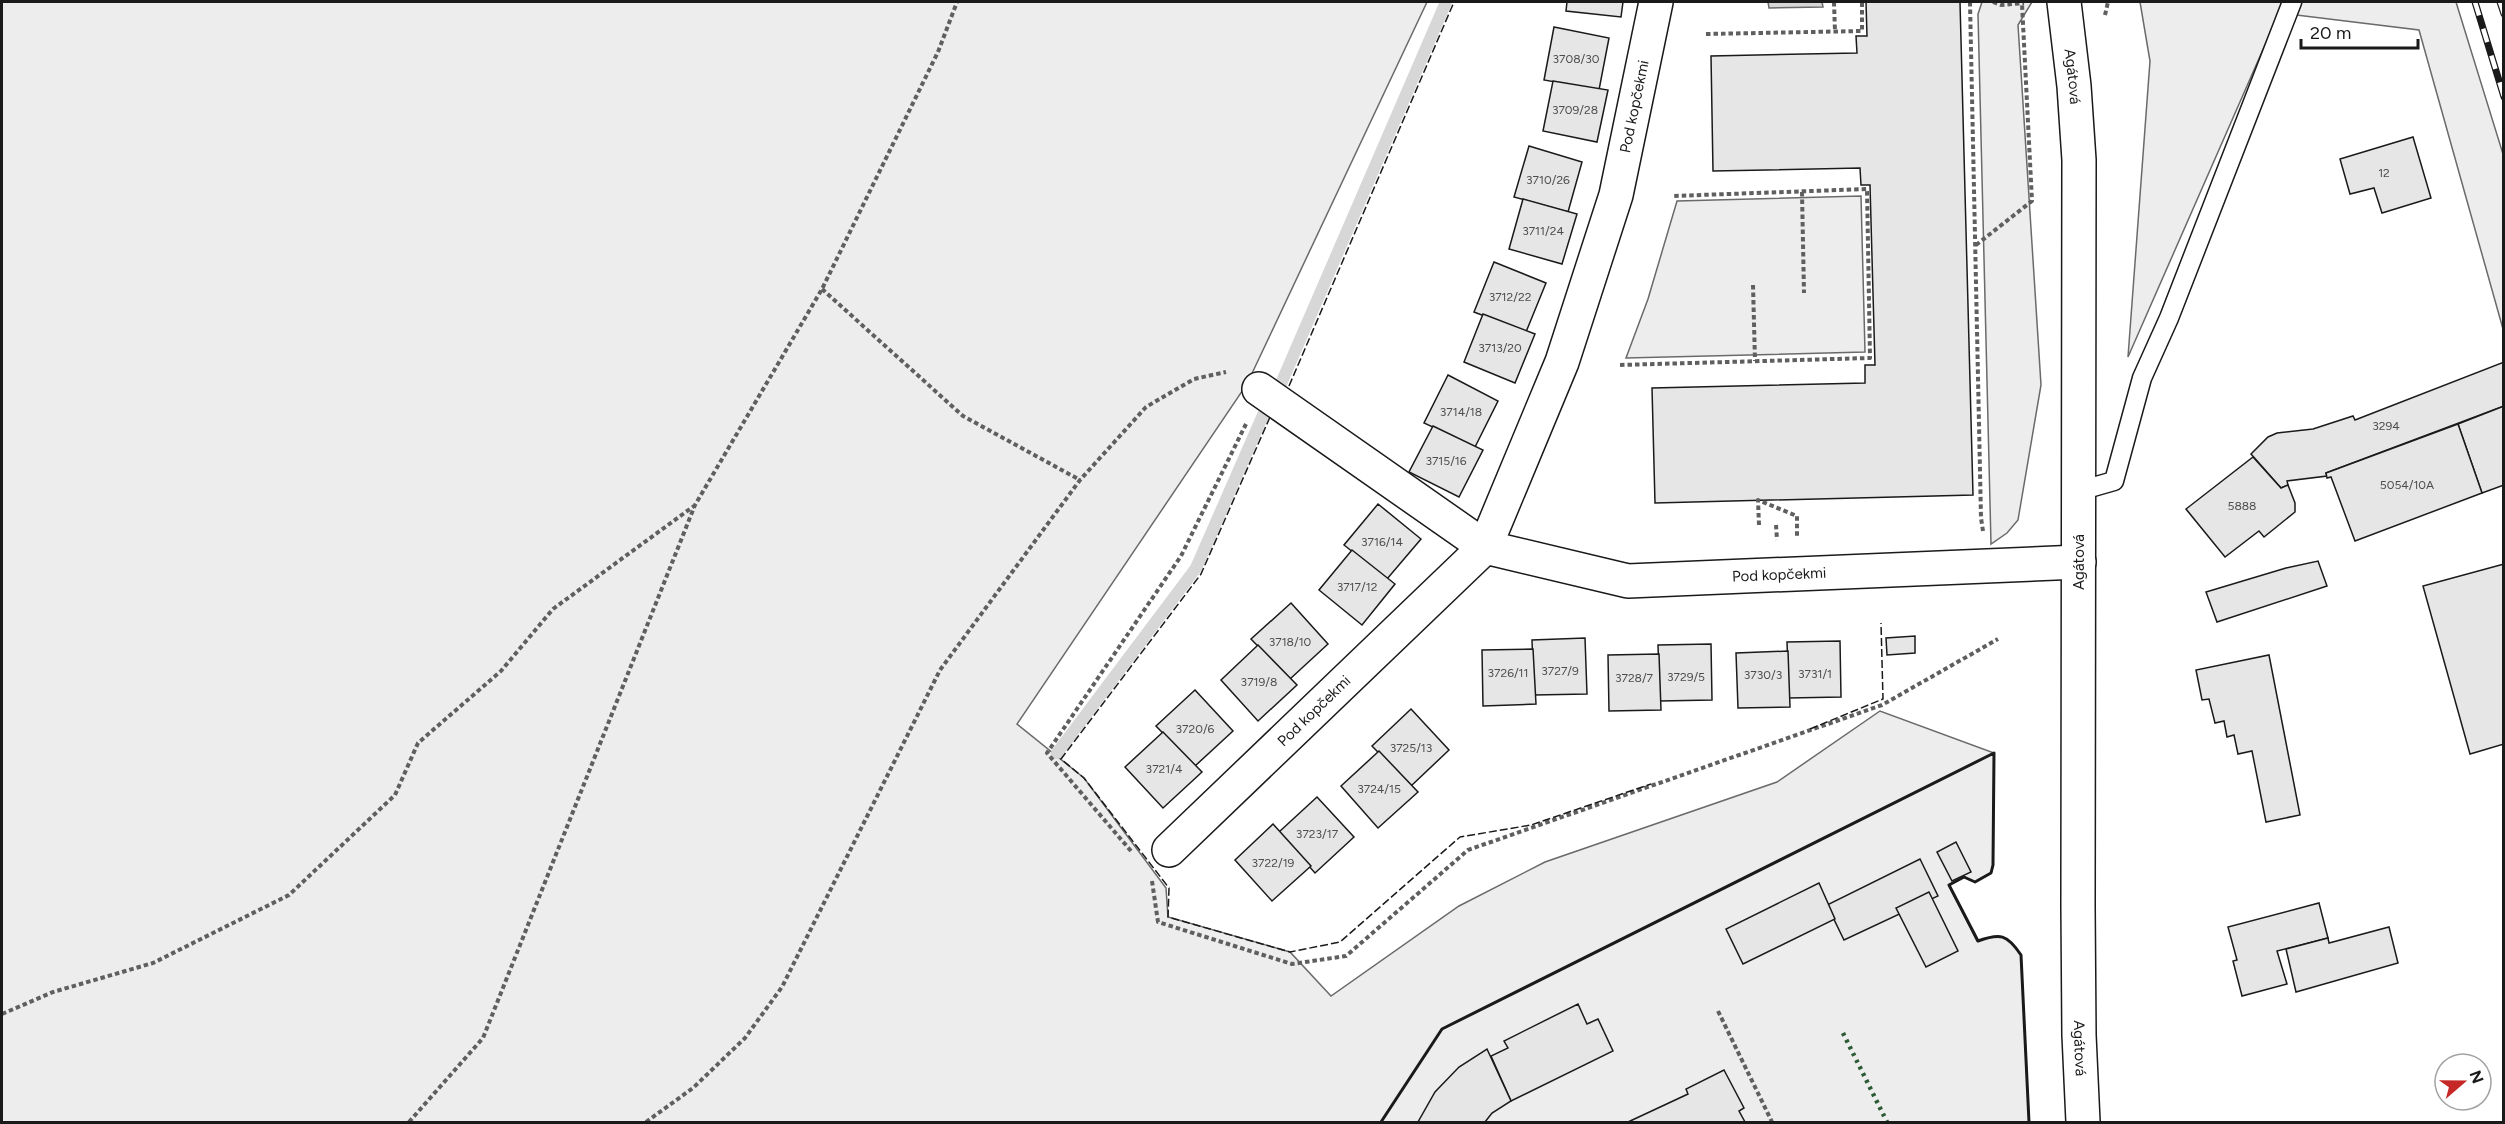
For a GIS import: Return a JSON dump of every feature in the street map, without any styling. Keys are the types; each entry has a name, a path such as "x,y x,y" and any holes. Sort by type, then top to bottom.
{"street":[{"name":"Pod kopčekmi","path":"1160,862 1485,548 1562,362 1616,195 1656,2"},
{"name":"Agátová","path":"2064,2 2074,86 2079,160 2078,907 2079,1035 2083,1122"},
{"path":"1259,389 1485,548"},
{"name":"Pod kopčekmi","path":"1485,548 1628,581 2079,562"}],"lane":[{"path":"2079,490 2114,481 2142,378 2169,318 2292,2"}],"path":[{"path":"409,1122 483,1038 694,505 822,289 938,51 957,2"},
{"path":"1834,2 1835,32"},
{"path":"1706,34 1862,31 1862,2"},
{"path":"1970,2 1980,518 1984,537"},
{"path":"1975,246 2032,201 2022,3 2001,5 1993,2"},
{"path":"1620,365 1870,358 1867,189 1673,196"},
{"path":"1802,192 1804,293"},
{"path":"1753,285 1755,361"},
{"path":"822,289 963,416 1080,480"},
{"path":"646,1122 693,1088 745,1038 782,987 940,670 1080,480 1146,407 1194,379 1239,369 1259,389 1240,440 1181,556 1047,753 1136,856"},
{"path":"1759,525 1758,500 1797,516 1798,524"},
{"path":"2,1014 53,992 153,963 289,895 395,795 418,743 501,671 553,609 694,505"},
{"path":"1160,862 1158,922 1292,964 1346,956 1468,850 1882,705 1998,639"},
{"path":"1718,1011 1772,1122"}],"shaded area":[{"path":"2,2 1427,2 1247,384 1017,724 1084,778 1166,888 1168,917 1290,952 1331,996 1459,906 1545,862 1777,782 1880,711 1994,753 1991,873 1975,882 1964,877 1949,885 1977,941 2002,937 2007,939 2021,955 2029,1122 2,1122"},
{"path":"1768,2 1822,2 1823,7 1769,8"},
{"path":"1982,2 2032,2 2018,25 2041,385 2018,520 2007,533 1991,544 1978,14"},
{"path":"2140,2 2456,2 2503,154 2503,329 2419,30 2279,13 2128,357 2150,61"},
{"path":"1861,196 1865,352 1626,358 1648,299 1677,201"}],"building":[{"path":"1567,2 1623,2 1621,17 1566,11"},
{"path":"1866,2 1960,2 1973,495 1655,503 1652,388 1865,383 1865,365 1875,365 1870,185 1861,185 1860,168 1713,171 1711,56 1857,53 1856,36 1867,36"},
{"path":"1554,27 1609,38 1599,90 1544,80"},
{"path":"1553,81 1608,90 1597,142 1543,131"},
{"path":"2413,137 2431,198 2382,213 2374,188 2350,194 2340,159"},
{"path":"1529,146 1582,162 1568,212 1514,197"},
{"path":"1523,199 1577,214 1562,264 1509,249"},
{"path":"1494,262 1546,283 1526,332 1474,312"},
{"path":"1483,314 1535,334 1515,383 1464,362"},
{"path":"2504,362 2504,406 2326,473 2327,476 2287,481 2288,485 2281,488 2251,454 2268,437 2277,433 2313,429 2353,416 2355,420"},
{"path":"1448,375 1498,401 1475,447 1424,423"},
{"path":"2504,406 2504,485 2482,493 2458,424"},
{"path":"2458,424 2482,493 2355,541 2331,477 2327,478 2326,473"},
{"path":"1433,426 1483,450 1459,497 1409,472"},
{"path":"2253,457 2281,488 2288,485 2295,503 2295,512 2264,537 2259,531 2225,557 2186,509"},
{"path":"1378,504 1421,539 1387,579 1344,545"},
{"path":"1352,550 1395,584 1362,625 1319,590"},
{"path":"2318,561 2327,586 2217,622 2206,592"},
{"path":"2504,564 2504,744 2470,754 2423,586"},
{"path":"1291,603 1328,644 1290,679 1251,639"},
{"path":"1915,636 1915,653 1887,655 1886,638"},
{"path":"1585,638 1587,694 1534,695 1532,640"},
{"path":"1840,641 1841,697 1789,698 1787,642"},
{"path":"1711,644 1712,700 1660,701 1658,645"},
{"path":"1258,645 1297,685 1258,721 1221,680"},
{"path":"1533,649 1536,704 1483,706 1482,650"},
{"path":"1788,651 1790,707 1738,708 1736,653"},
{"path":"1659,654 1661,710 1609,711 1608,655"},
{"path":"2269,655 2300,815 2266,822 2252,751 2238,754 2234,735 2227,737 2224,721 2215,723 2209,699 2202,700 2196,670"},
{"path":"1195,690 1233,731 1195,766 1156,726"},
{"path":"1411,709 1449,750 1411,786 1372,746"},
{"path":"1163,732 1202,772 1163,808 1125,767"},
{"path":"1379,751 1418,792 1378,828 1341,786"},
{"path":"1317,797 1354,837 1315,873 1279,832"},
{"path":"1273,824 1311,866 1272,901 1235,860"},
{"path":"1956,842 1971,872 1952,881 1937,852"},
{"path":"1920,859 1938,896 1844,940 1827,905"},
{"path":"1819,883 1835,919 1743,964 1726,929"},
{"path":"1929,892 1958,951 1926,967 1896,908"},
{"path":"2319,903 2328,938 2277,951 2287,984 2242,996 2233,961 2237,960 2228,927"},
{"path":"2389,927 2398,963 2296,992 2286,949 2328,938 2329,943"},
{"path":"1578,1004 1587,1024 1598,1019 1613,1051 1511,1101 1491,1056 1508,1048 1504,1041"},
{"path":"1487,1049 1511,1101 1492,1113 1485,1122 1418,1122 1435,1092 1459,1067"},
{"path":"1724,1070 1744,1108 1739,1111 1745,1122 1628,1122 1688,1094 1686,1089"}],"waterway":[{"path":"1280,386 1446,2"},
{"path":"1057,753 1196,568 1263,415"}],"railway":[{"path":"2475,2 2504,97"},
{"path":"2500,2 2504,14"}],"hedge":[{"path":"1843,1033 1887,1122"}],"fence":[{"path":"1289,386 1454,2"},
{"path":"1270,417 1201,574 1061,759 1084,778 1169,888 1168,917 1290,952 1340,942 1460,837 1531,825 1651,784"},
{"path":"1810,729 1883,699 1881,623"}],"wall":[{"path":"1381,1122 1442,1029 1994,753 1991,873 1975,882 1964,877 1949,885 1978,941 2003,937 2021,955 2029,1122"}]}
